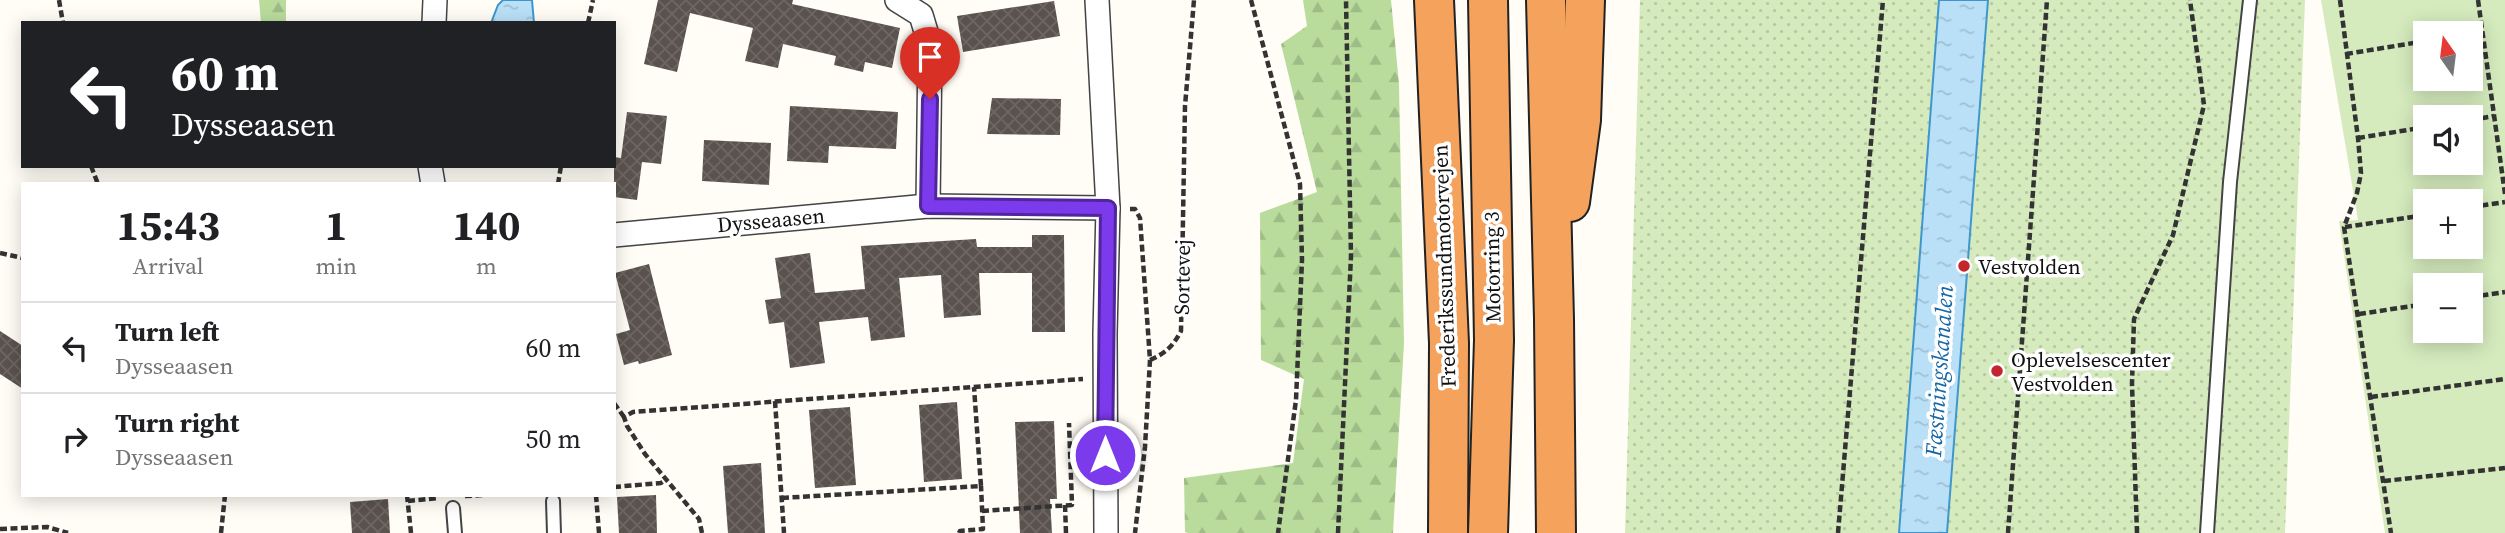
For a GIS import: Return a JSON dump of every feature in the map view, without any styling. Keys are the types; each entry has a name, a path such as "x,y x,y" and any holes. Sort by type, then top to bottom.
{"highway":[{"name":"Frederikssundmotorvejen","path":"1434,0 1449,343 1448,533"},
{"name":"Motorring 3","path":"1488,0 1494,341 1488,533"},
{"path":"1546,0 1556,533"},
{"path":"1554,319 1581,120 1585,0"}],"street":[{"path":"434,21 435,0"},
{"path":"897,0 921,15 930,45 928,206"},
{"path":"1097,0 1108,208 1106,533"},
{"name":"Dysseaasen","path":"616,234 928,206 1108,208"}],"lane":[{"path":"2207,533 2231,181 2250,0"},
{"path":"553,501 554,533"},
{"path":"453,508 455,533"}],"path":[{"path":"59,0 62,21"},
{"path":"588,21 593,0"},
{"name":"Sortevej","path":"1108,208 1135,209 1140,218 1150,360 1165,354 1174,345 1181,331 1185,106 1194,0"},
{"path":"1251,0 1300,184 1302,260 1296,400 1278,533"},
{"path":"1338,533 1351,256 1346,0"},
{"path":"1838,533 1882,0"},
{"path":"2008,533 2047,0"},
{"path":"2137,533 2132,384 2134,319 2173,234 2204,105 2190,0"},
{"path":"2340,0 2361,173 2357,193 2344,227 2390,533"},
{"path":"2478,0 2481,21"},
{"path":"2483,38 2505,194"},
{"path":"2346,54 2413,43"},
{"path":"2483,118 2494,116"},
{"path":"2358,138 2413,129"},
{"path":"2483,205 2505,202"},
{"path":"2344,227 2413,217"},
{"path":"0,253 21,258"},
{"path":"2483,295 2505,292"},
{"path":"2359,314 2413,306"},
{"path":"1135,533 1146,447 1150,360"},
{"path":"624,417 633,412 1105,378"},
{"path":"2371,397 2505,379"},
{"path":"960,533 983,529 974,387"},
{"path":"775,401 784,533"},
{"path":"616,405 645,454 699,519 702,533"},
{"path":"982,511 1073,505 1069,423"},
{"path":"2384,481 2505,468"},
{"path":"616,487 661,483 667,479"},
{"path":"782,498 981,486"},
{"path":"221,533 225,497"},
{"path":"407,497 411,533"},
{"path":"596,497 599,533"},
{"path":"1065,505 1066,533"},
{"path":"0,529 47,527 68,533"}],"green space":[{"path":"259,0 286,0 286,21 261,21"},
{"path":"1303,0 1391,0 1399,84 1404,343 1393,533 1188,533 1185,532 1184,478 1293,463 1304,379 1261,360 1260,213 1317,192 1281,44 1307,26"},
{"name":"Vestvolden","path":"1640,0 2305,0 2285,533 1625,533"},
{"path":"2321,0 2505,0 2505,533 2385,533 2339,221 2358,220"}],"water":[{"path":"503,0 532,0 534,21 492,21"},
{"name":"Fæstningskanalen","path":"1939,0 1988,0 1947,533 1899,533"}],"building":[{"path":"658,0 793,0 792,4 900,28 892,68 865,62 863,72 834,65 836,56 783,44 778,68 745,61 753,28 690,13 677,72 644,64"},
{"path":"1054,1 1060,36 963,52 957,16"},
{"path":"992,98 1061,99 1060,135 987,134"},
{"path":"790,106 898,112 896,149 829,146 828,163 787,161"},
{"path":"627,112 667,116 661,164 642,162 637,200 616,197 614,168 616,157 621,158"},
{"path":"704,140 771,143 769,185 702,181"},
{"path":"1032,235 1064,235 1065,332 1032,332 1032,273 979,273 981,315 944,318 941,275 899,278 905,337 871,341 868,317 819,322 825,363 790,368 784,322 769,324 765,300 781,298 775,258 810,253 815,293 865,289 861,246 976,239 977,247 1032,247"},
{"path":"649,264 672,355 624,365 616,334 630,330 616,273"},
{"path":"0,331 21,345 21,388 0,374"},
{"path":"957,402 962,479 924,482 919,405"},
{"path":"850,407 856,485 815,488 809,410"},
{"path":"1054,421 1057,499 1050,499 1052,533 1020,533 1015,422"},
{"path":"761,463 765,533 728,533 723,466"},
{"path":"656,495 657,533 619,533 617,497"},
{"path":"388,499 390,533 352,533 350,502"}],"place":[{"name":"Vestvolden","path":"1964,266"},
{"name":"Oplevelsescenter Vestvolden","path":"1997,371"}],"route":[{"path":"930,99 928,206 1108,208 1105,455"}]}
